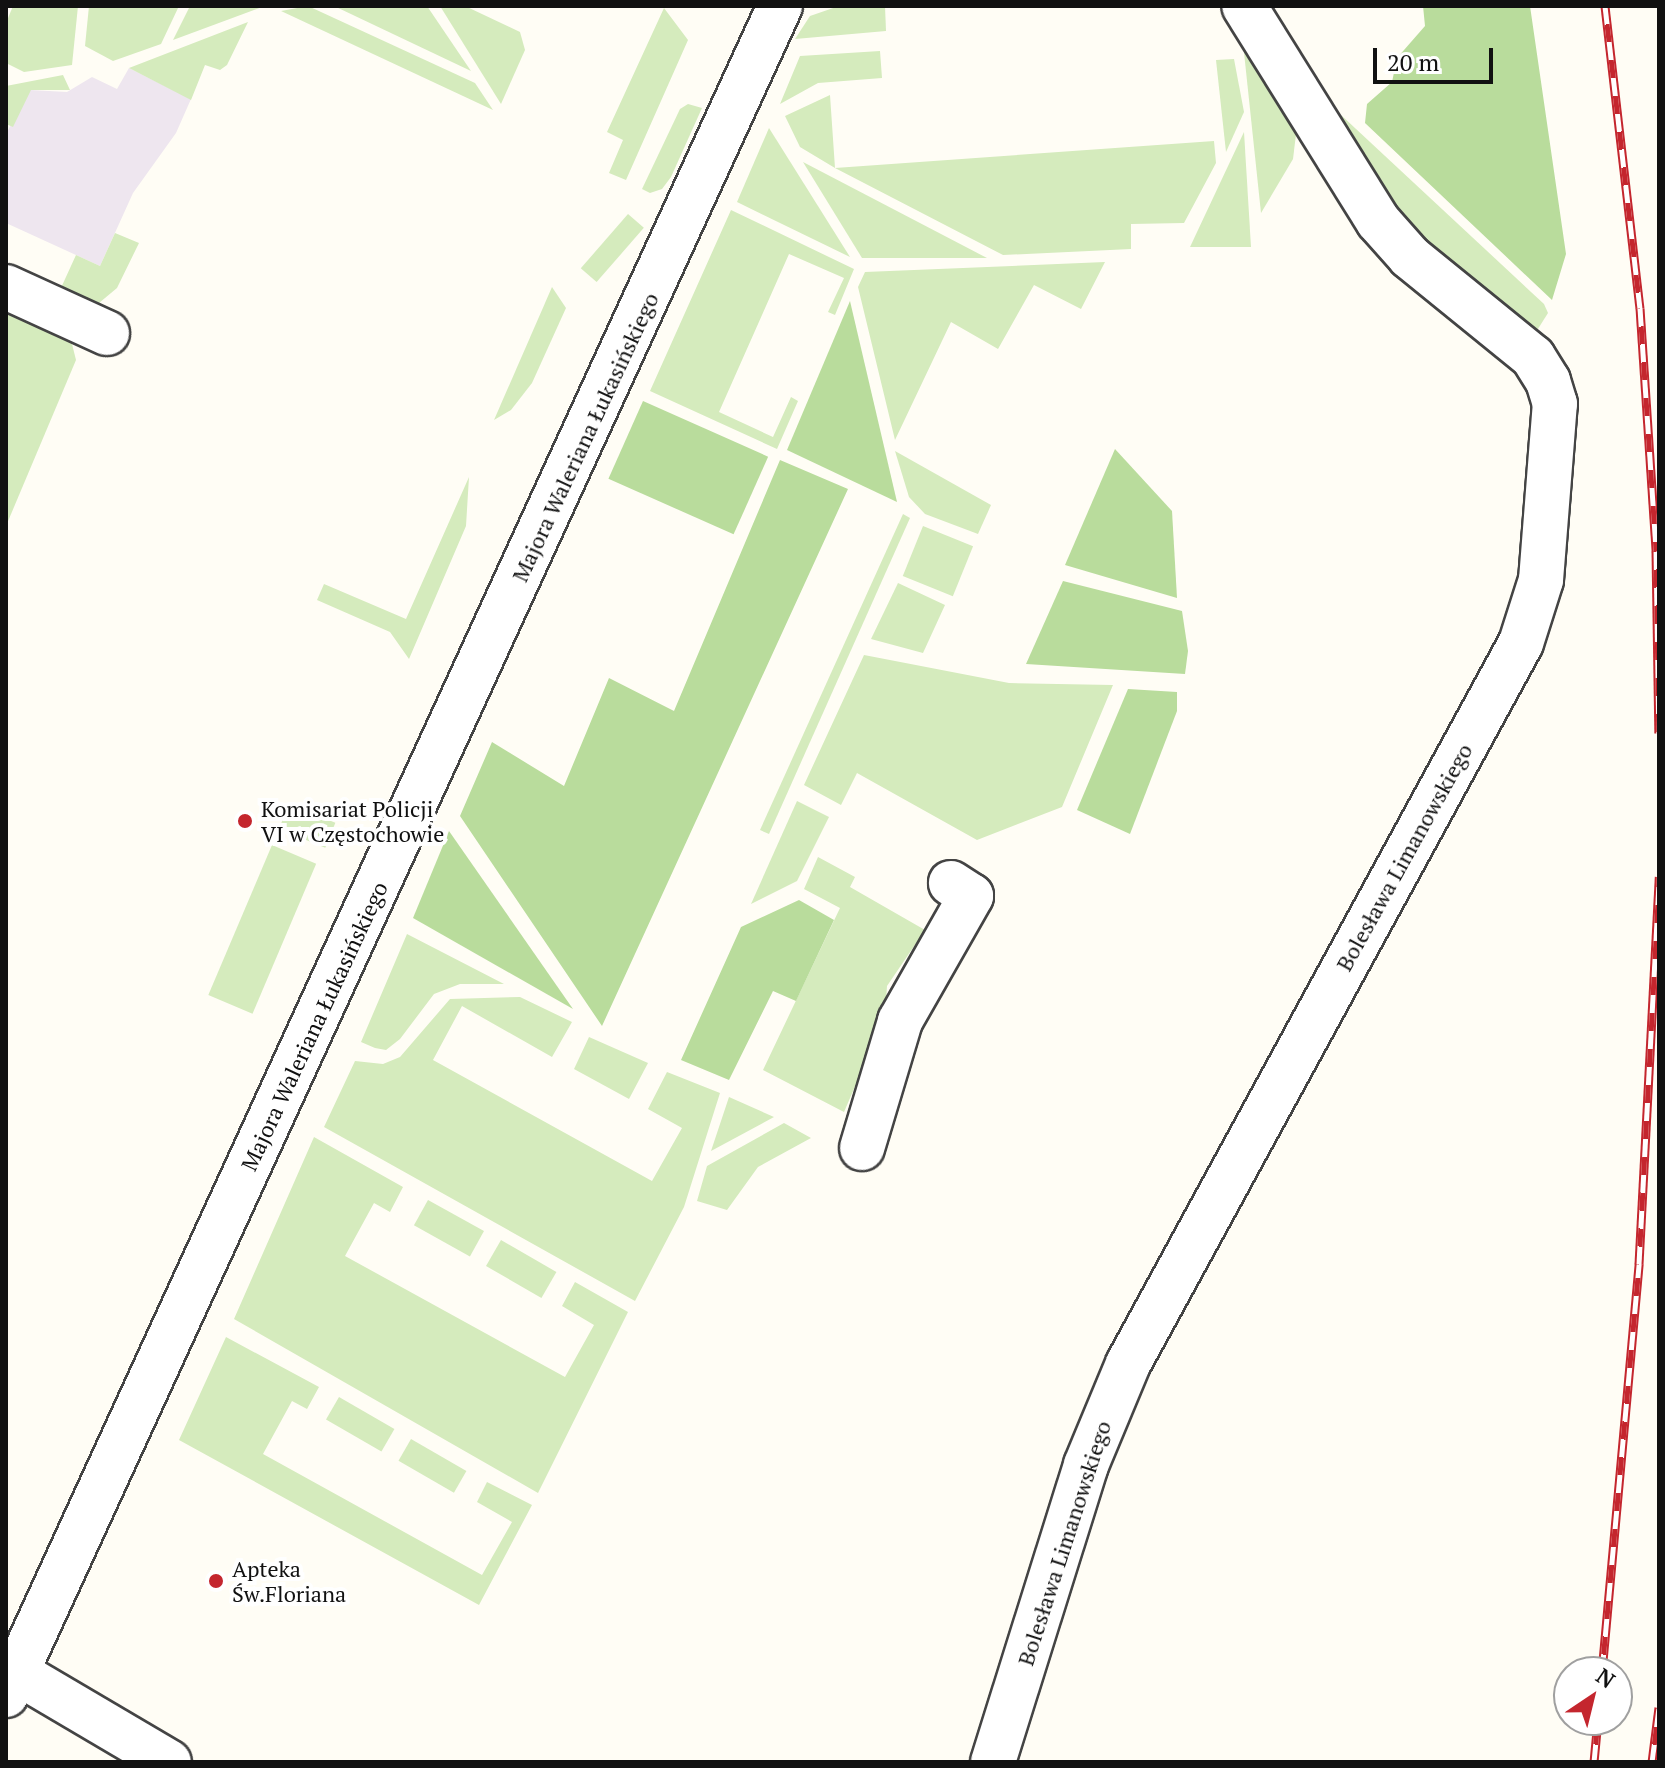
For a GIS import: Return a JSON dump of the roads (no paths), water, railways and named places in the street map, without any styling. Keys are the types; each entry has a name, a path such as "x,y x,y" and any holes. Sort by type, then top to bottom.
{"street":[{"name":"Majora Waleriana Łukasińskiego","path":"9,1678 780,6"},
{"name":"Bolesława Limanowskiego","path":"993,1762 1086,1465 1128,1364 1521,643 1541,580 1555,404 1548,381 1533,357 1410,257 1378,221 1244,6"},
{"path":"6,287 107,333"},
{"path":"862,1148 900,1021 971,896 951,883"},
{"path":"9,1678 169,1762"}],"railway":[{"path":"1605,6 1640,308 1656,551 1659,733"},
{"path":"1603,1656 1639,1264 1659,877"},
{"path":"1652,1762 1659,1707"},
{"path":"1594,1762 1596,1736"}],"place":[{"name":"Komisariat Policji VI w Częstochowie","path":"245,821"},
{"name":"Apteka Św.Floriana","path":"216,1581"}]}
